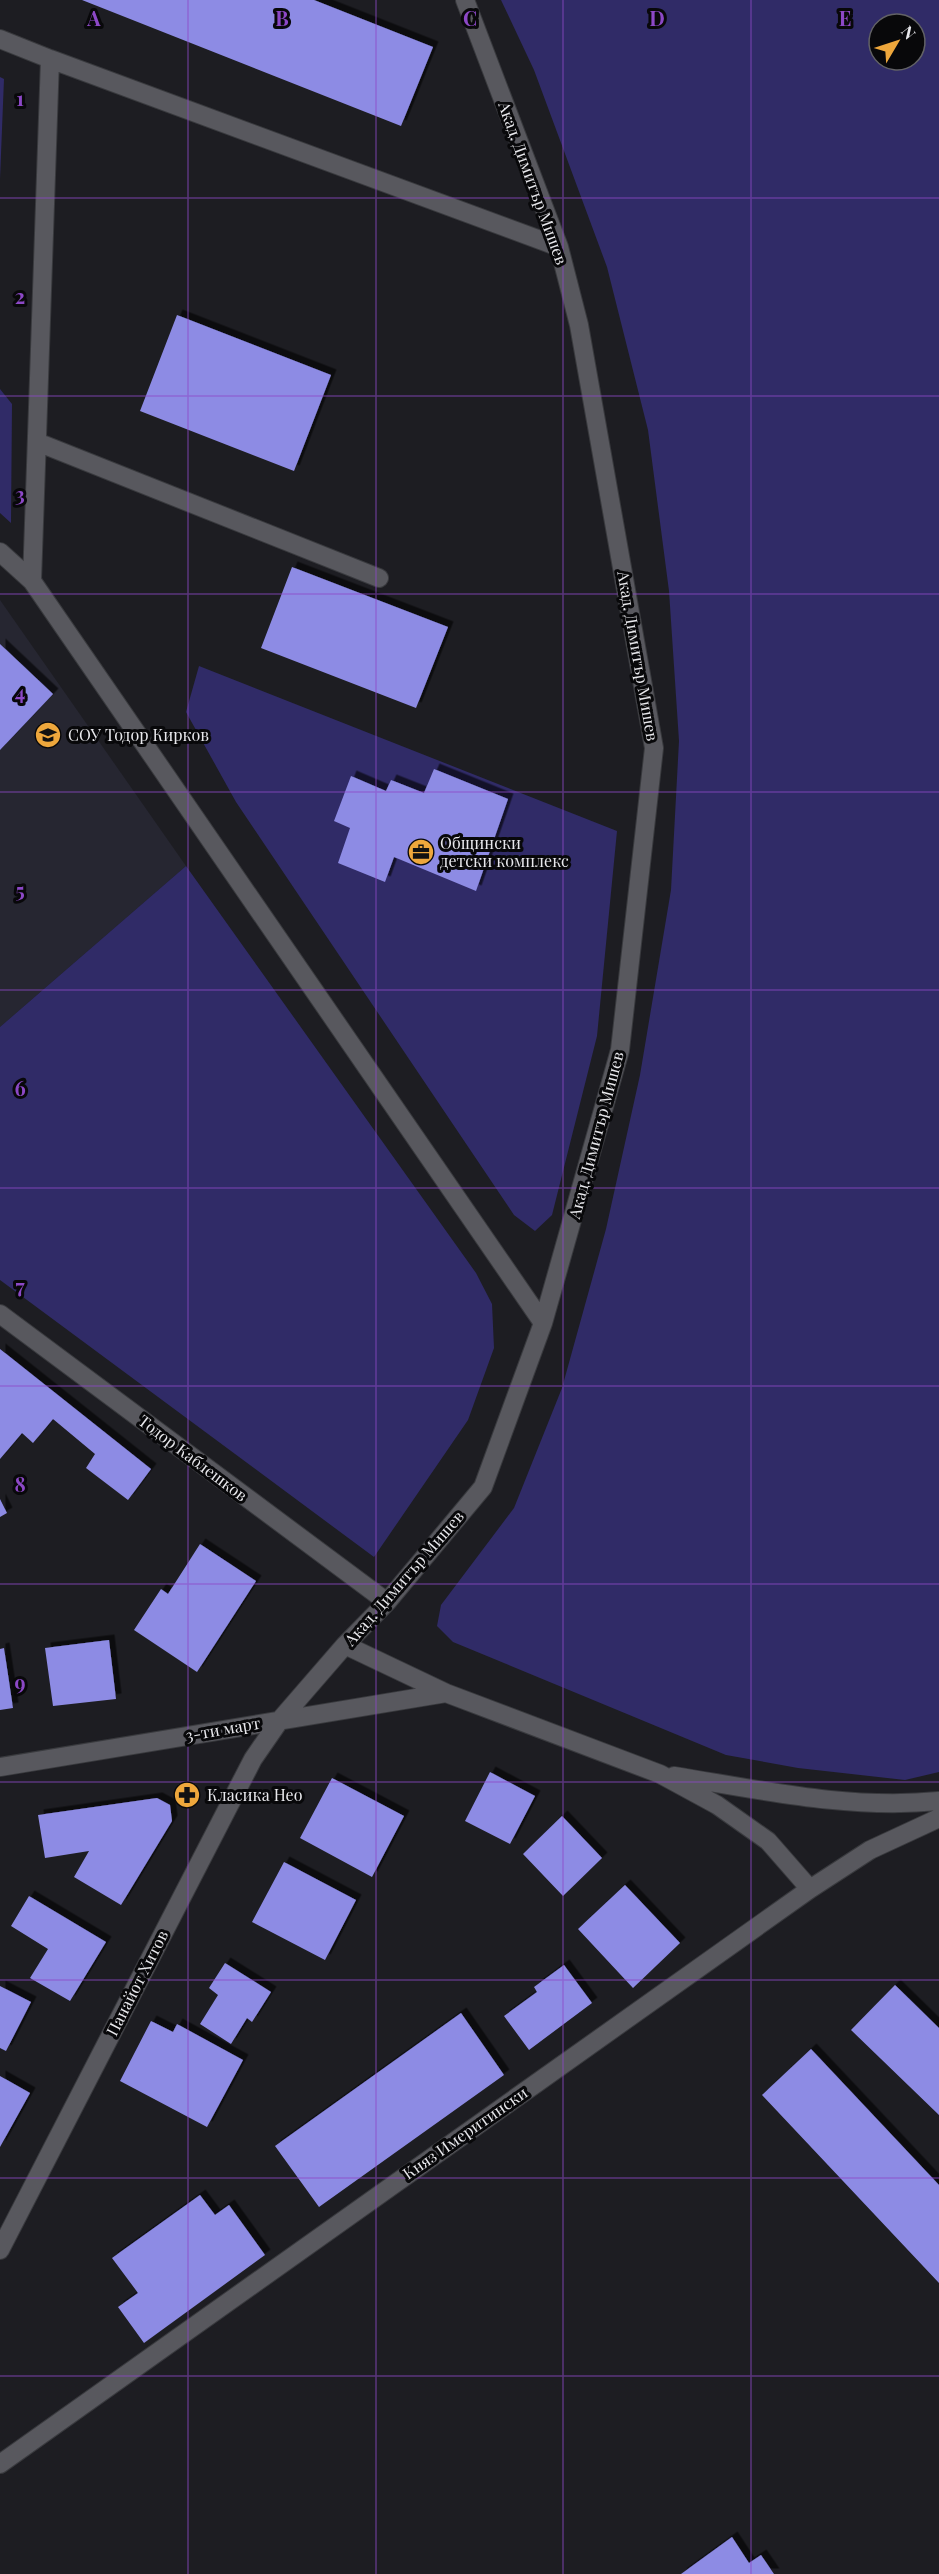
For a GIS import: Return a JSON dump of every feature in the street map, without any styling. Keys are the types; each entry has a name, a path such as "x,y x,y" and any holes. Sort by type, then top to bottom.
{"street":[{"name":"Акад. Димитър Мишев","path":"280,1720 345,1645 387,1602 483,1486 543,1323 620,1050 654,748 579,325 559,247 465,0"},
{"path":"0,39 559,247"},
{"path":"32,581 51,59"},
{"path":"37,442 379,578"},
{"path":"0,552 32,581 543,1323"},
{"name":"Тодор Каблешков","path":"0,1314 387,1602"},
{"name":"3-ти март","path":"345,1645 446,1693 660,1774"},
{"name":"3-ти март","path":"0,1767 446,1693"},
{"name":"Панайот Хитов","path":"0,2250 253,1759 280,1720"},
{"path":"660,1774 822,1800 870,1804 939,1801"},
{"path":"660,1774 717,1804 768,1841 810,1889"},
{"name":"Княз Имеритински","path":"0,2464 810,1889 870,1850 939,1818"}],"shaded area":[{"path":"501,0 939,0 939,1772 905,1780 798,1768 726,1755 453,1642 437,1626 441,1605 514,1508 562,1388 606,1229 640,1075 671,890 679,741 669,591 648,430 607,267 534,70"},
{"path":"0,77 4,79 0,179"},
{"path":"0,389 12,404 11,523 0,513"},
{"name":"СОУ Тодор Кирков","path":"0,600 186,866 0,1027"},
{"path":"199,666 617,831 597,1036 552,1215 535,1231 514,1215 236,802 186,712"},
{"path":"186,866 476,1273 492,1304 494,1348 468,1420 374,1557 0,1280 0,1027"}],"building":[{"path":"82,0 314,0 433,47 401,126"},
{"path":"177,315 331,375 294,471 140,411"},
{"path":"292,567 448,627 416,708 261,648"},
{"path":"0,644 53,694 0,750"},
{"path":"434,769 508,799 476,891 394,857 385,882 338,863 350,828 334,821 351,776 386,791 391,780 424,793"},
{"path":"0,1349 151,1469 128,1500 86,1468 95,1454 53,1419 33,1443 22,1433 0,1459"},
{"path":"0,1499 7,1513 0,1517"},
{"path":"200,1544 256,1581 197,1672 134,1630 161,1589 168,1594"},
{"path":"109,1640 116,1699 53,1706 45,1648"},
{"path":"4,1648 13,1708 0,1710 0,1649"},
{"path":"490,1772 535,1796 510,1844 465,1821"},
{"path":"332,1778 404,1816 372,1877 300,1838"},
{"path":"157,1798 170,1805 172,1821 121,1905 74,1877 89,1851 45,1858 38,1815"},
{"path":"562,1816 602,1858 563,1896 523,1854"},
{"path":"284,1862 356,1900 325,1960 252,1922"},
{"path":"625,1885 680,1943 633,1988 578,1929"},
{"path":"29,1896 106,1942 70,2001 30,1978 48,1949 11,1926"},
{"path":"225,1963 271,1992 252,2022 247,2018 231,2044 200,2024 218,1995 209,1988"},
{"path":"564,1965 592,2003 529,2050 504,2016 537,1992 534,1987"},
{"path":"895,1985 939,2028 939,2115 851,2030"},
{"path":"0,1986 31,2002 6,2051 0,2048"},
{"path":"461,2013 504,2075 319,2207 275,2146"},
{"path":"151,2021 173,2032 177,2024 243,2060 207,2127 120,2081"},
{"path":"811,2049 939,2185 939,2283 762,2095"},
{"path":"0,2076 30,2093 0,2147"},
{"path":"200,2195 215,2215 229,2205 265,2255 144,2343 118,2307 138,2293 112,2258"},
{"path":"732,2537 749,2563 761,2555 774,2574 681,2574"}],"place":[{"name":"СОУ Тодор Кирков","path":"48,735"},
{"name":"Общински детски комплекс","path":"421,852"},
{"name":"Класика Нео","path":"187,1795"}]}
